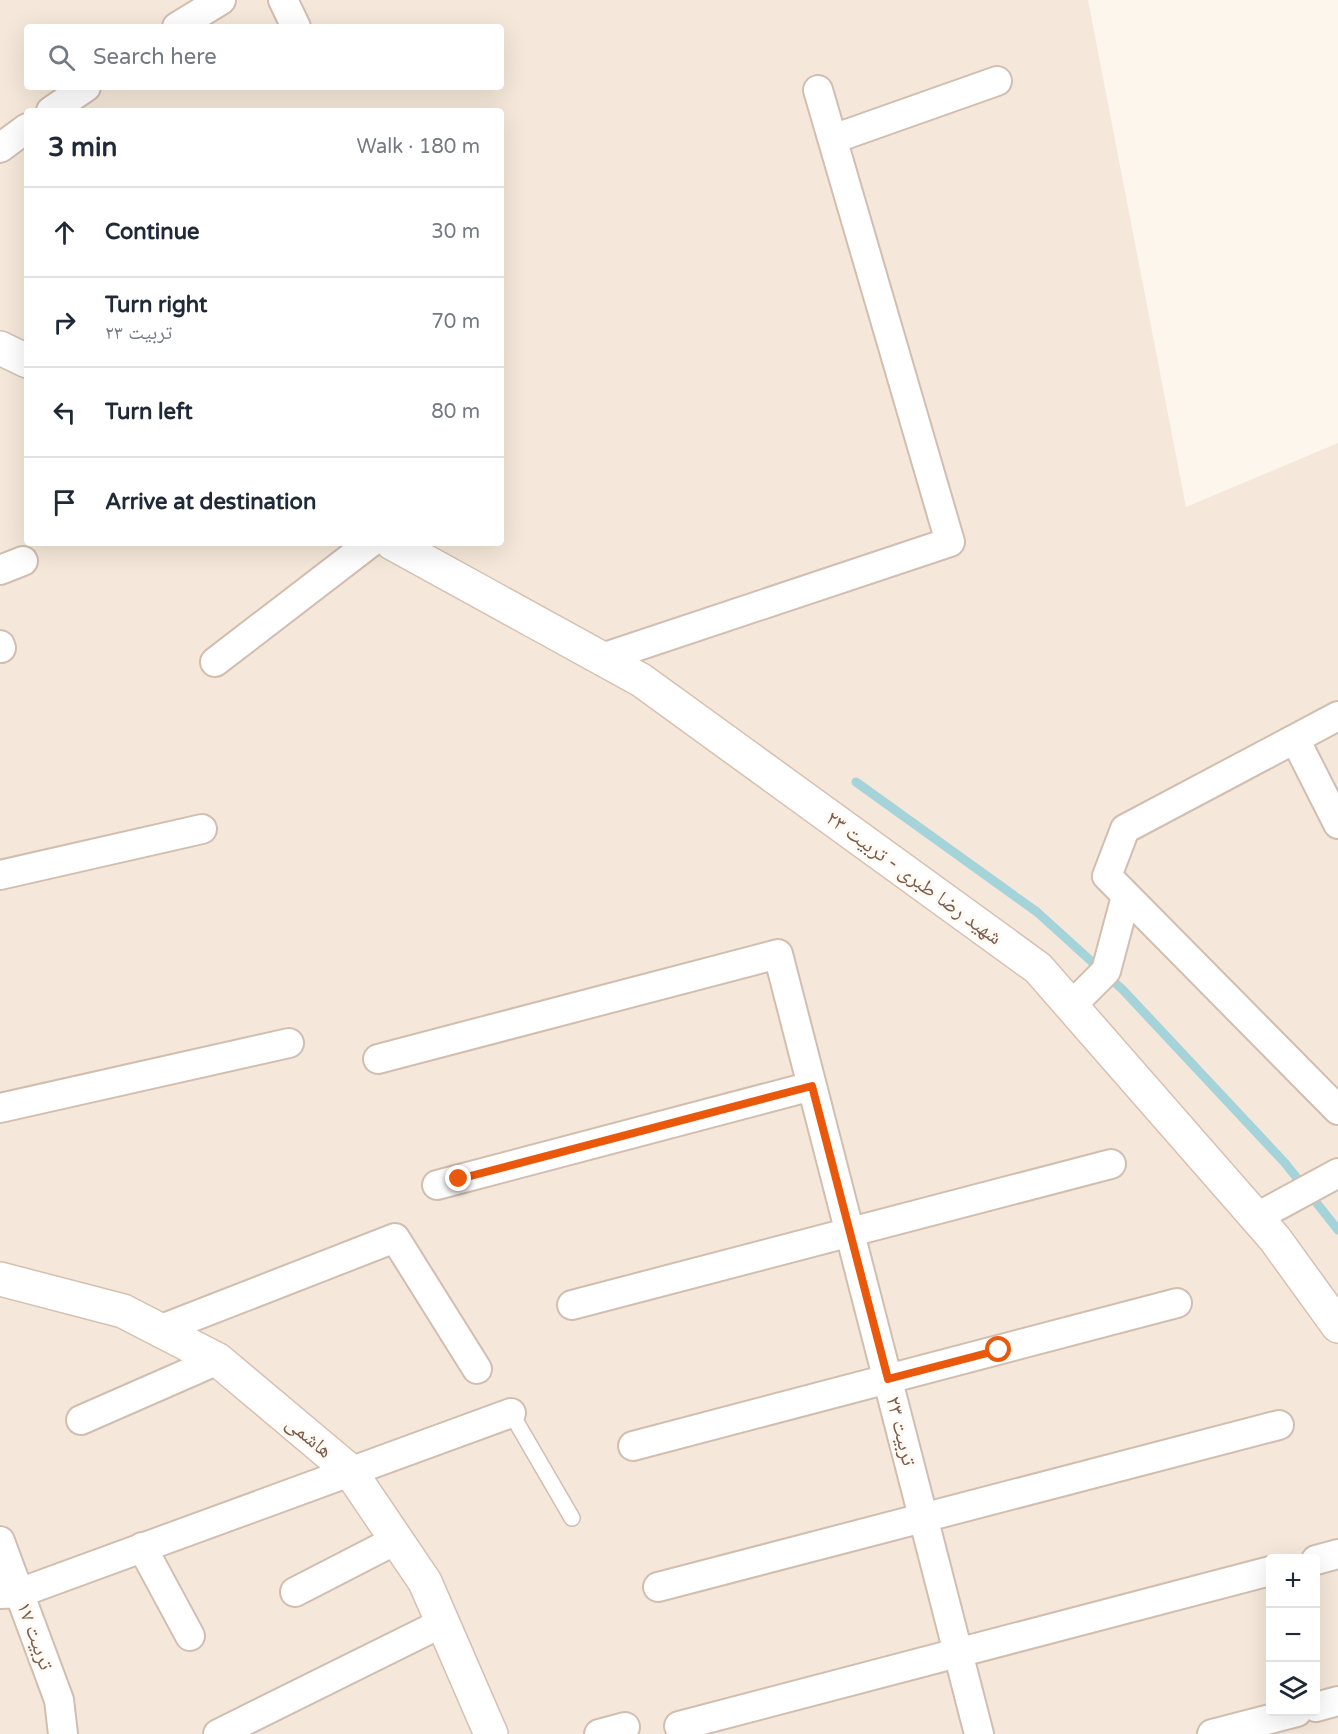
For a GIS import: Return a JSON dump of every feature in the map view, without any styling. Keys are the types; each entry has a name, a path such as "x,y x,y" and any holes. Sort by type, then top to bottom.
{"main road":[{"path":"0,348 24,360"},
{"name":"شهید رضا طبری - تربیت ۲۳","path":"397,546 641,680 1038,968 1257,1218 1338,1326"},
{"name":"هاشمی","path":"0,1279 123,1311 218,1360 350,1471 425,1582 491,1734"}],"street":[{"path":"188,14 221,0"},
{"path":"282,0 294,24"},
{"path":"833,139 997,81"},
{"path":"55,108 82,90"},
{"path":"602,658 950,542 818,90"},
{"path":"0,148 24,130"},
{"path":"215,662 366,546"},
{"path":"1338,716 1125,829 1107,876 1338,1110"},
{"path":"1295,739 1338,824"},
{"path":"0,875 202,829"},
{"path":"1071,1006 1106,971 1126,896"},
{"name":"تربیت ۲۳","path":"378,1059 778,954 979,1734"},
{"path":"0,1108 289,1043"},
{"path":"437,1185 812,1086"},
{"path":"572,1305 1111,1164"},
{"path":"1257,1218 1338,1173"},
{"path":"159,1330 395,1238 477,1370"},
{"path":"633,1446 1177,1303"},
{"path":"81,1420 218,1360"},
{"path":"10,1594 512,1413"},
{"path":"658,1587 1279,1425"},
{"path":"295,1592 396,1539"},
{"name":"تربیت ۱۷","path":"0,1541 10,1594 59,1700 63,1734"},
{"path":"142,1547 190,1636"},
{"path":"1320,1559 1338,1554"},
{"path":"679,1726 1266,1572"},
{"path":"218,1734 442,1623"},
{"path":"1320,1706 1338,1701"},
{"path":"1212,1734 1282,1716"}],"lane":[{"path":"512,1413 572,1518"}],"shaded area":[{"path":"0,0 1088,0 1186,507 1338,443 1338,1734 0,1734"}],"waterway":[{"path":"856,782 1037,912 1123,990 1285,1163 1338,1230"}],"route":[{"path":"459,1179 812,1086 888,1379 999,1350"}]}
